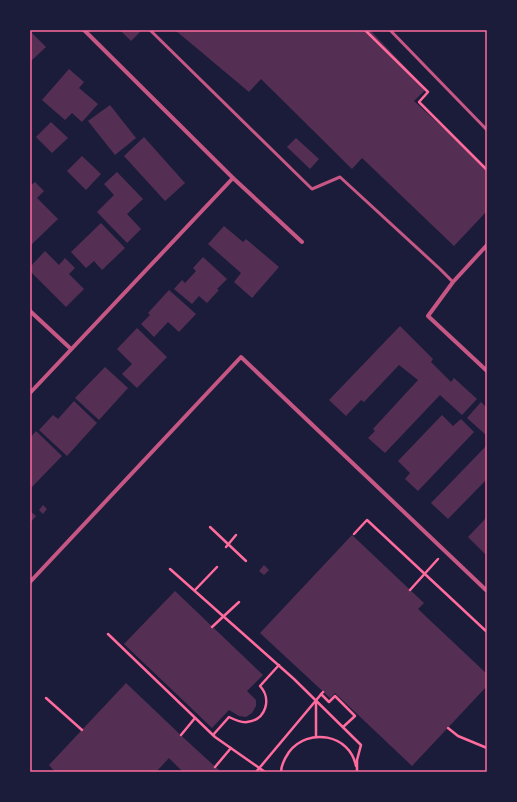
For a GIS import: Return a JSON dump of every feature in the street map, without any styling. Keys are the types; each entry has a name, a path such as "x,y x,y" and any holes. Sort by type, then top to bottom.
{"street":[{"path":"84,30 233,178 302,242"},
{"path":"30,393 233,178"},
{"path":"487,245 453,282 428,316 487,371"},
{"path":"30,311 71,349"},
{"path":"30,582 241,357 487,591"}],"lane":[{"path":"150,30 312,189 340,177 453,282"},
{"path":"390,30 487,130"}],"path":[{"path":"365,30 428,92 418,102 487,170"},
{"path":"354,534 367,520 487,632"},
{"path":"210,527 246,561"},
{"path":"226,547 236,536"},
{"path":"410,590 445,551"},
{"path":"194,590 217,567"},
{"path":"170,569 279,665 361,745 357,760 357,772"},
{"path":"212,627 239,602"},
{"path":"108,634 212,735 265,772"},
{"path":"212,735 229,717 239,722 248,722 256,718 264,711 267,702 264,690 260,686 279,665"},
{"path":"256,772 322,693 329,702 335,696 355,716 343,727"},
{"path":"46,698 82,730"},
{"path":"316,700 316,736"},
{"path":"181,735 195,718"},
{"path":"448,728 458,736 487,748"},
{"path":"281,772 285,757 293,747 304,740 316,736 329,738 340,743 350,751 356,763 357,772"},
{"path":"215,767 231,748"}],"building":[{"path":"175,30 370,30 426,89 414,101 487,169 487,211 454,246 362,158 352,169 261,79 249,92"},
{"path":"30,31 46,47 30,62"},
{"path":"121,31 141,31 131,41"},
{"path":"69,69 84,82 79,88 98,104 82,122 72,113 65,120 42,100"},
{"path":"110,105 136,138 115,155 88,121"},
{"path":"51,122 68,138 52,153 36,137"},
{"path":"144,137 185,183 165,201 124,156"},
{"path":"296,138 319,159 310,169 287,147"},
{"path":"82,156 101,174 86,190 67,171"},
{"path":"117,172 143,199 127,214 141,229 127,243 97,212 114,195 104,184"},
{"path":"35,182 44,191 37,198 58,219 30,246 30,186"},
{"path":"101,223 125,248 102,270 94,261 86,268 71,252"},
{"path":"224,226 243,242 246,239 279,267 252,298 234,282 241,273 208,244"},
{"path":"45,251 59,265 65,258 75,268 69,274 84,289 66,307 30,271 30,267"},
{"path":"203,257 227,279 217,289 219,290 207,303 199,296 192,304 174,289 182,280 185,283 196,271 193,268"},
{"path":"169,290 196,314 179,332 168,322 154,337 141,324 150,315 148,313"},
{"path":"400,326 433,359 431,362 451,382 454,378 477,399 462,415 440,395 385,453 368,438 375,431 373,429 418,380 399,365 364,402 361,400 346,416 329,400"},
{"path":"137,328 167,357 137,388 122,374 132,364 117,349"},
{"path":"105,367 128,388 99,420 75,398"},
{"path":"74,401 97,423 67,456 39,430 53,415 58,419"},
{"path":"481,402 487,408 487,436 467,418"},
{"path":"442,415 453,426 461,419 474,432 418,491 405,479 410,473 398,461"},
{"path":"36,431 62,456 32,487 30,485 30,438"},
{"path":"487,445 487,479 448,519 431,503"},
{"path":"43,505 47,509 43,514 39,510"},
{"path":"30,511 36,516 30,523"},
{"path":"487,517 487,552 485,554 468,537"},
{"path":"352,535 424,603 418,609 487,674 487,686 412,766 335,693 330,698 260,633"},
{"path":"264,565 269,570 264,575 259,571"},
{"path":"175,591 263,675 247,691 256,700 256,706 252,713 246,717 239,716 229,710 212,728 124,644"},
{"path":"126,683 221,772 183,772 169,758 156,772 55,772 49,765"}]}
